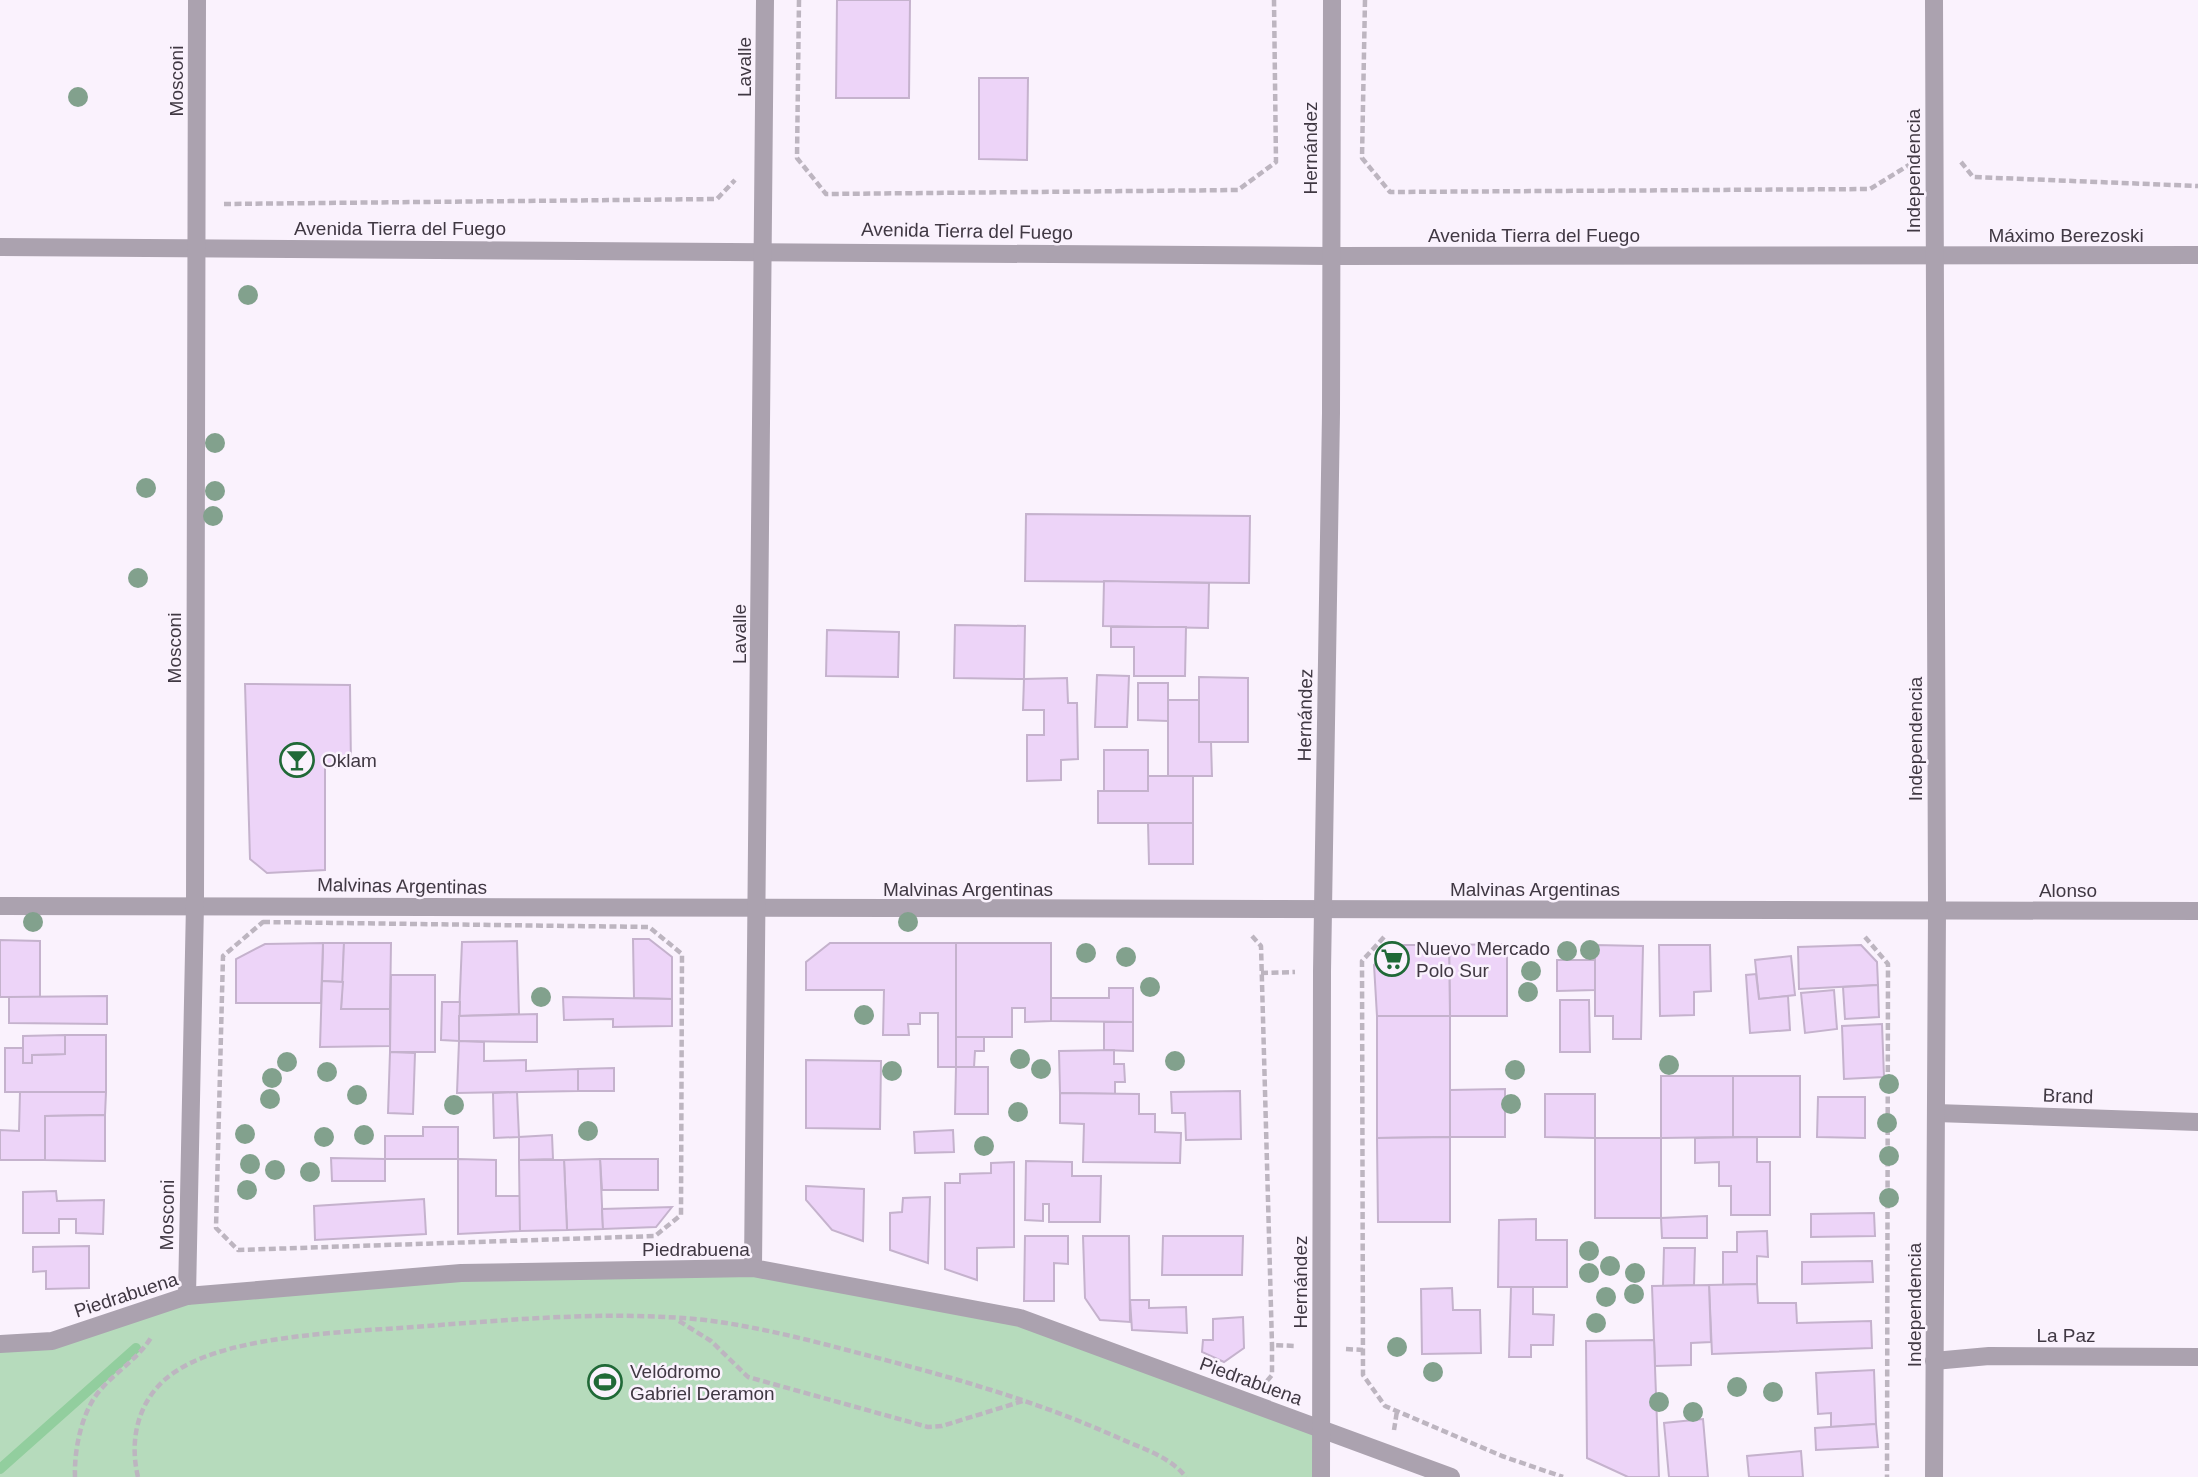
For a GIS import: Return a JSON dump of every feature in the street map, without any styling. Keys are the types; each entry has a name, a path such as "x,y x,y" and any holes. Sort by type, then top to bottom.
{"street":[{"name":"Mosconi","path":"187,1296 195,904 197,0"},
{"name":"Lavalle","path":"753,1268 765,0"},
{"name":"Hernández","path":"1321,1477 1323,910 1332,0"},
{"name":"Independencia","path":"1934,0 1937,910 1934,1477"},
{"name":"Avenida Tierra del Fuego","path":"0,247 763,250 1331,256 1934,257"},
{"name":"Máximo Berezoski","path":"1934,257 2198,255"},
{"name":"Malvinas Argentinas","path":"0,906 195,904 758,910 1937,910"},
{"name":"Alonso","path":"1937,910 2198,911"},
{"name":"Brand","path":"1936,1113 2198,1122"},
{"name":"Piedrabuena","path":"0,1344 52,1341 187,1296 461,1273 753,1268 1020,1318 1451,1477"},
{"name":"La Paz","path":"1934,1361 1989,1356 2198,1357"}],"path":[{"path":"799,0 797,158 826,194 1238,190 1276,162 1274,0"},
{"path":"1365,0 1362,158 1390,192 1871,190 1909,166 1909,152"},
{"path":"1958,159 1973,177 2198,186"},
{"path":"215,205 717,199 743,171"},
{"path":"263,922 649,927 682,954 681,1215 655,1236 237,1250 216,1228 223,956 263,922"},
{"path":"1244,927 1261,946 1272,1375 1258,1390"},
{"path":"1387,935 1362,961 1363,1375 1385,1406 1502,1456 1563,1477"},
{"path":"1853,937 1867,937 1888,964 1887,1477"},
{"path":"138,1477 134,1439 141,1413 152,1394 177,1370 211,1355 277,1340 340,1333 558,1317 670,1318 778,1332 910,1366 1084,1422 1162,1457 1186,1477"},
{"path":"670,1318 686,1323 711,1341 748,1377 928,1427 942,1426 1024,1401"},
{"path":"75,1477 84,1420 100,1390 148,1343 155,1330"},
{"path":"1272,1345 1363,1350"}],"green space":[{"name":"Velódromo Gabriel Deramon","path":"753,1268 1020,1318 1321,1430 1321,1477 0,1477 0,1344 52,1341 187,1296 314,1285"}],"building":[{"path":"837,0 910,0 909,98 836,98"},
{"path":"979,78 1028,78 1027,160 979,159"},
{"path":"1026,514 1250,516 1249,583 1025,581"},
{"path":"1104,581 1209,583 1208,628 1103,626"},
{"path":"955,625 1025,626 1024,679 954,678"},
{"path":"1111,627 1186,627 1185,676 1134,676 1134,647 1111,647"},
{"path":"827,630 899,632 898,677 826,676"},
{"path":"1097,675 1129,676 1127,727 1095,727"},
{"path":"1199,677 1248,678 1248,742 1199,742"},
{"path":"1067,678 1068,703 1077,703 1078,759 1061,760 1061,780 1027,781 1027,735 1044,735 1044,710 1023,710 1024,679"},
{"path":"1138,683 1168,683 1168,721 1138,720"},
{"path":"245,684 350,685 351,767 325,767 325,870 267,873 250,859"},
{"path":"1168,700 1199,700 1199,742 1211,742 1212,776 1168,776"},
{"path":"1104,750 1148,750 1148,791 1104,792"},
{"path":"1148,776 1193,776 1193,823 1098,823 1098,791 1148,791"},
{"path":"1148,823 1193,823 1193,864 1149,864"},
{"path":"633,939 649,939 672,957 672,999 634,998"},
{"path":"0,940 40,941 40,997 0,997"},
{"path":"517,941 519,1014 459,1016 462,942"},
{"path":"323,943 344,943 343,982 322,981"},
{"path":"323,943 321,1003 236,1003 236,959 265,944"},
{"path":"344,943 391,943 390,1009 341,1009"},
{"path":"830,943 956,943 956,1067 938,1067 938,1013 920,1013 920,1024 908,1024 909,1035 883,1035 884,990 806,990 806,962"},
{"path":"956,943 1051,943 1051,1021 1025,1022 1025,1008 1012,1008 1012,1037 956,1037"},
{"path":"1507,944 1507,1016 1450,1016 1449,945"},
{"path":"1398,945 1449,945 1450,1016 1377,1016 1374,965"},
{"path":"1595,945 1643,946 1641,1039 1613,1039 1613,1016 1595,1016"},
{"path":"1659,945 1710,945 1711,991 1694,992 1694,1015 1660,1016"},
{"path":"1861,945 1877,962 1878,985 1799,989 1798,947"},
{"path":"1791,956 1795,995 1759,999 1755,960"},
{"path":"1557,960 1595,960 1595,990 1557,991"},
{"path":"1756,974 1759,999 1788,996 1790,1030 1750,1033 1746,975"},
{"path":"391,975 435,975 435,1052 390,1052"},
{"path":"322,981 343,982 341,1009 390,1009 390,1046 320,1047"},
{"path":"1878,985 1879,1017 1845,1019 1843,987"},
{"path":"1109,988 1133,988 1133,1022 1051,1021 1051,998 1109,998"},
{"path":"1834,990 1837,1029 1805,1033 1801,993"},
{"path":"107,996 107,1024 9,1023 9,997"},
{"path":"563,997 672,999 672,1026 613,1027 613,1019 564,1020"},
{"path":"1560,1000 1589,1000 1590,1052 1560,1052"},
{"path":"442,1002 460,1002 459,1041 441,1040"},
{"path":"537,1014 537,1042 459,1041 459,1016"},
{"path":"1377,1016 1450,1016 1450,1137 1377,1138"},
{"path":"1104,1022 1133,1022 1133,1051 1104,1050"},
{"path":"1882,1024 1884,1077 1844,1079 1842,1026"},
{"path":"65,1035 106,1035 106,1092 5,1092 5,1048 23,1048 23,1063 32,1063 32,1055 65,1054"},
{"path":"65,1035 65,1054 32,1055 32,1063 23,1063 23,1036"},
{"path":"956,1037 984,1037 984,1051 975,1051 974,1067 956,1067"},
{"path":"459,1041 484,1042 484,1061 526,1060 526,1071 578,1069 578,1091 457,1093"},
{"path":"1114,1050 1114,1064 1124,1064 1125,1082 1115,1082 1115,1094 1060,1093 1059,1051"},
{"path":"390,1052 415,1053 413,1114 388,1113"},
{"path":"806,1060 881,1061 880,1129 806,1128"},
{"path":"956,1067 988,1067 988,1114 955,1114"},
{"path":"614,1068 614,1091 578,1091 578,1069"},
{"path":"1661,1076 1733,1076 1733,1137 1661,1138"},
{"path":"1733,1076 1800,1076 1800,1137 1733,1137"},
{"path":"1505,1089 1505,1137 1450,1137 1450,1090"},
{"path":"1240,1091 1241,1139 1186,1140 1185,1113 1172,1113 1171,1092"},
{"path":"20,1092 106,1092 105,1115 45,1116 45,1160 0,1160 0,1130 19,1131"},
{"path":"517,1092 519,1137 494,1138 493,1093"},
{"path":"1060,1093 1139,1094 1139,1114 1155,1114 1155,1132 1181,1133 1180,1163 1083,1162 1084,1124 1060,1123"},
{"path":"1545,1094 1595,1094 1595,1138 1545,1137"},
{"path":"1818,1097 1865,1097 1865,1138 1817,1137"},
{"path":"105,1115 105,1161 45,1160 45,1116"},
{"path":"423,1127 458,1127 458,1159 385,1159 385,1136 423,1136"},
{"path":"953,1130 954,1152 915,1153 914,1132"},
{"path":"552,1135 553,1159 519,1160 519,1137"},
{"path":"1450,1137 1450,1222 1378,1222 1377,1138"},
{"path":"1757,1137 1757,1162 1770,1162 1770,1215 1731,1215 1731,1186 1719,1186 1719,1162 1695,1163 1695,1138"},
{"path":"1595,1138 1661,1138 1661,1218 1595,1218"},
{"path":"331,1158 385,1159 385,1181 332,1181"},
{"path":"458,1159 496,1160 496,1196 520,1196 520,1231 458,1234"},
{"path":"600,1159 658,1159 658,1190 602,1190"},
{"path":"600,1159 603,1229 567,1230 564,1160"},
{"path":"519,1160 564,1160 567,1230 520,1231"},
{"path":"1026,1161 1072,1162 1072,1176 1101,1176 1100,1222 1049,1222 1049,1204 1043,1204 1043,1221 1025,1220"},
{"path":"1014,1162 1014,1247 977,1248 977,1280 945,1269 945,1183 960,1183 960,1174 991,1173 991,1163"},
{"path":"806,1186 864,1189 863,1241 832,1230 806,1200"},
{"path":"56,1191 57,1201 104,1200 103,1234 76,1233 76,1219 59,1219 59,1233 23,1233 23,1192"},
{"path":"930,1197 928,1263 890,1250 890,1213 902,1212 903,1198"},
{"path":"424,1199 426,1234 315,1240 314,1206"},
{"path":"672,1207 656,1227 603,1229 602,1209"},
{"path":"1874,1213 1875,1236 1811,1237 1811,1214"},
{"path":"1707,1216 1707,1238 1662,1238 1661,1218"},
{"path":"1536,1219 1536,1240 1567,1240 1567,1287 1498,1287 1499,1220"},
{"path":"1767,1231 1768,1257 1757,1256 1757,1284 1723,1285 1723,1252 1737,1252 1737,1232"},
{"path":"1025,1236 1068,1236 1068,1264 1054,1263 1054,1301 1024,1301"},
{"path":"1083,1236 1129,1236 1130,1322 1100,1320 1085,1298"},
{"path":"1163,1236 1243,1236 1242,1275 1162,1275"},
{"path":"89,1246 89,1288 46,1289 46,1271 33,1272 33,1247"},
{"path":"1664,1248 1695,1248 1694,1285 1663,1286"},
{"path":"1872,1261 1873,1282 1802,1284 1802,1262"},
{"path":"1757,1284 1758,1303 1796,1303 1797,1323 1871,1321 1872,1348 1712,1354 1709,1285"},
{"path":"1709,1285 1711,1342 1691,1343 1691,1365 1655,1366 1652,1286"},
{"path":"1511,1287 1533,1287 1533,1314 1554,1315 1553,1345 1531,1345 1531,1357 1509,1357"},
{"path":"1452,1288 1453,1310 1480,1310 1481,1353 1422,1354 1421,1289"},
{"path":"1130,1300 1149,1300 1149,1308 1186,1307 1187,1333 1132,1330"},
{"path":"1243,1317 1244,1348 1224,1362 1202,1352 1203,1340 1213,1340 1213,1319"},
{"path":"1654,1340 1659,1477 1628,1477 1587,1458 1586,1341"},
{"path":"1874,1370 1876,1424 1831,1427 1831,1413 1818,1414 1816,1373"},
{"path":"1703,1419 1708,1477 1669,1477 1664,1423"},
{"path":"1876,1424 1878,1447 1816,1450 1815,1428"},
{"path":"1801,1451 1803,1477 1749,1477 1747,1456"}],"waterway":[{"path":"0,1469 136,1348"}],"place":[{"name":"Oklam","path":"297,760"},
{"name":"Nuevo Mercado Polo Sur","path":"1392,959"},
{"name":"Velódromo Gabriel Deramon","path":"605,1382"}]}
